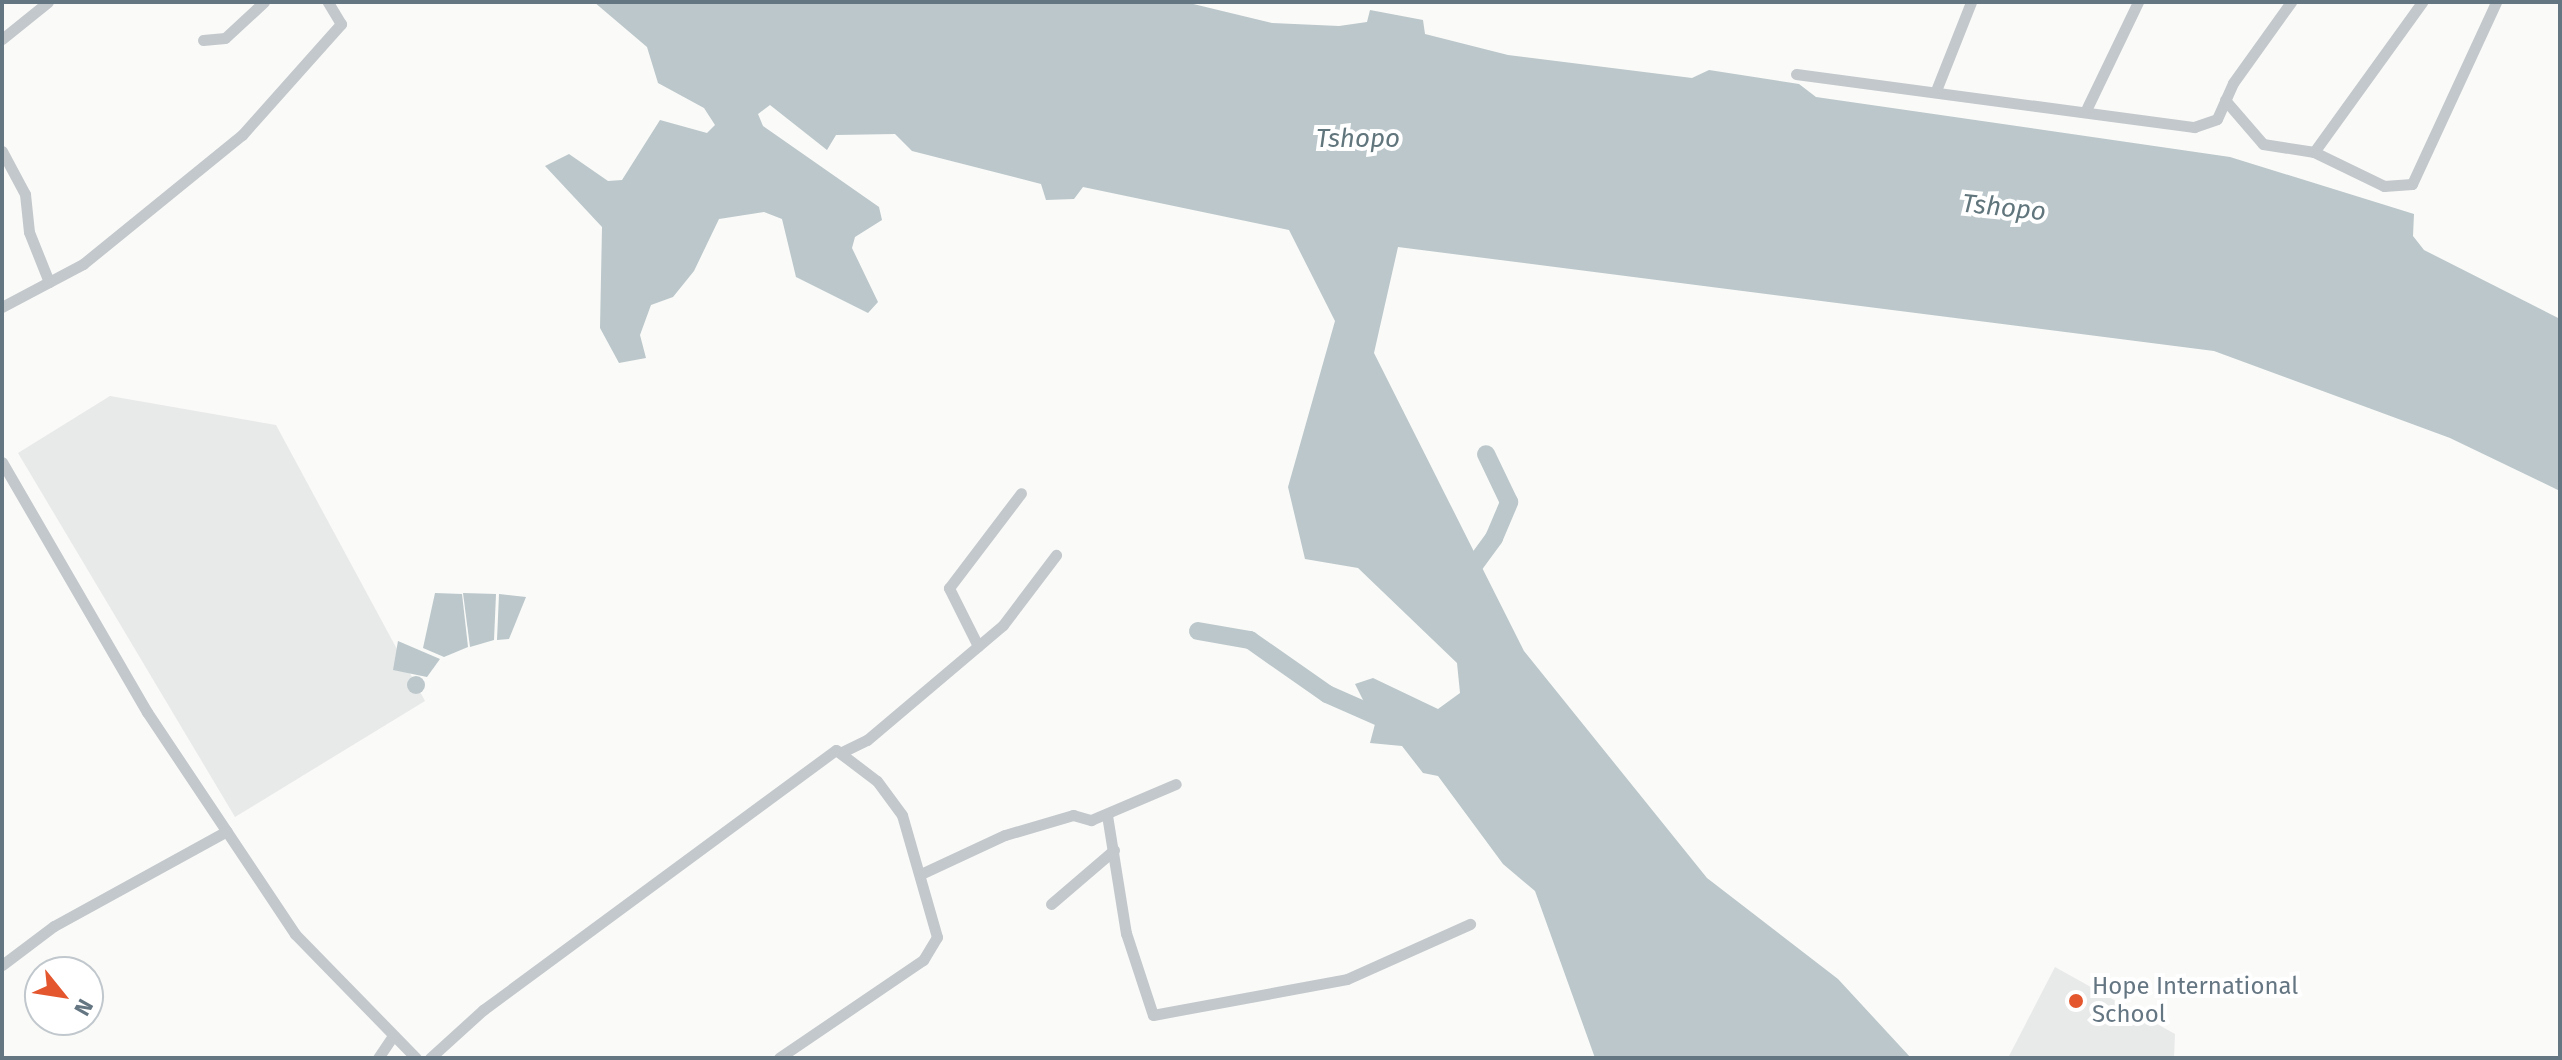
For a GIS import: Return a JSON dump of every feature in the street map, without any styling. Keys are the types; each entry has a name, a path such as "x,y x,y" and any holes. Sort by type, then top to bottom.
{"street":[{"path":"2,39 48,2"},
{"path":"203,40 225,38 264,2"},
{"path":"2,307 49,282 159,207 285,95 341,24 328,2"},
{"path":"1937,88 1971,2"},
{"path":"2087,108 2138,2"},
{"path":"1796,74 1937,88 2087,108 2125,121 2189,128 2217,119 2225,100 2291,2"},
{"path":"2314,152 2422,2"},
{"path":"2225,100 2263,144 2314,152 2384,186 2412,184 2496,2"},
{"path":"2,151 25,194 29,232 49,282"},
{"path":"2,462 72,591 315,961 416,1058"},
{"path":"978,646 949,588 1021,493"},
{"path":"430,1058 663,876 842,752 867,740 978,646 1056,555"},
{"path":"779,1058 923,960 937,937 923,873 892,796 842,752"},
{"path":"923,873 1005,835 1073,815 1107,815 1176,784"},
{"path":"1107,815 1126,933 1153,1015 1347,979 1470,924"},
{"path":"2,965 54,926 227,831"},
{"path":"1051,904 1114,850"},
{"path":"378,1058 393,1036"}],"shaded area":[{"path":"110,396 276,425 425,701 235,817 18,453"},
{"name":"Hope International School","path":"2055,967 2175,1034 2174,1058 2008,1058"}],"water":[{"name":"Tshopo","path":"594,2 1185,2 1272,23 1339,26 1367,22 1370,10 1423,20 1425,34 1508,55 1692,78 1709,70 1799,84 1816,97 2230,157 2414,214 2413,236 2424,250 2560,319 2560,491 2450,438 2214,351 1398,247 1374,353 1524,651 1707,878 1838,979 1911,1058 1595,1058 1535,891 1503,864 1438,776 1423,773 1402,746 1370,743 1375,724 1355,684 1373,678 1438,709 1460,693 1457,663 1358,568 1305,559 1288,487 1335,321 1289,230 1083,187 1074,199 1046,200 1041,184 912,151 895,134 836,135 827,150 770,105 758,114 763,126 879,207 882,220 855,237 852,248 878,302 868,313 796,277 782,219 764,212 719,219 694,271 673,297 651,305 640,335 646,358 619,363 600,328 602,227 545,166 569,154 608,181 622,180 660,120 707,133 715,125 704,108 658,83 647,47"},
{"path":"435,593 462,594 468,647 444,657 423,648"},
{"path":"463,593 496,594 494,640 470,647"},
{"path":"499,594 526,597 509,639 497,640"},
{"path":"398,641 440,659 427,677 393,670"},
{"path":"416,676 425,685 416,694 407,685"}],"waterway":[{"path":"1464,579 1494,538 1509,502 1486,454"},
{"path":"1198,631 1250,640 1327,694 1393,723"}],"place":[{"name":"Hope International School","path":"2076,1001"}]}
